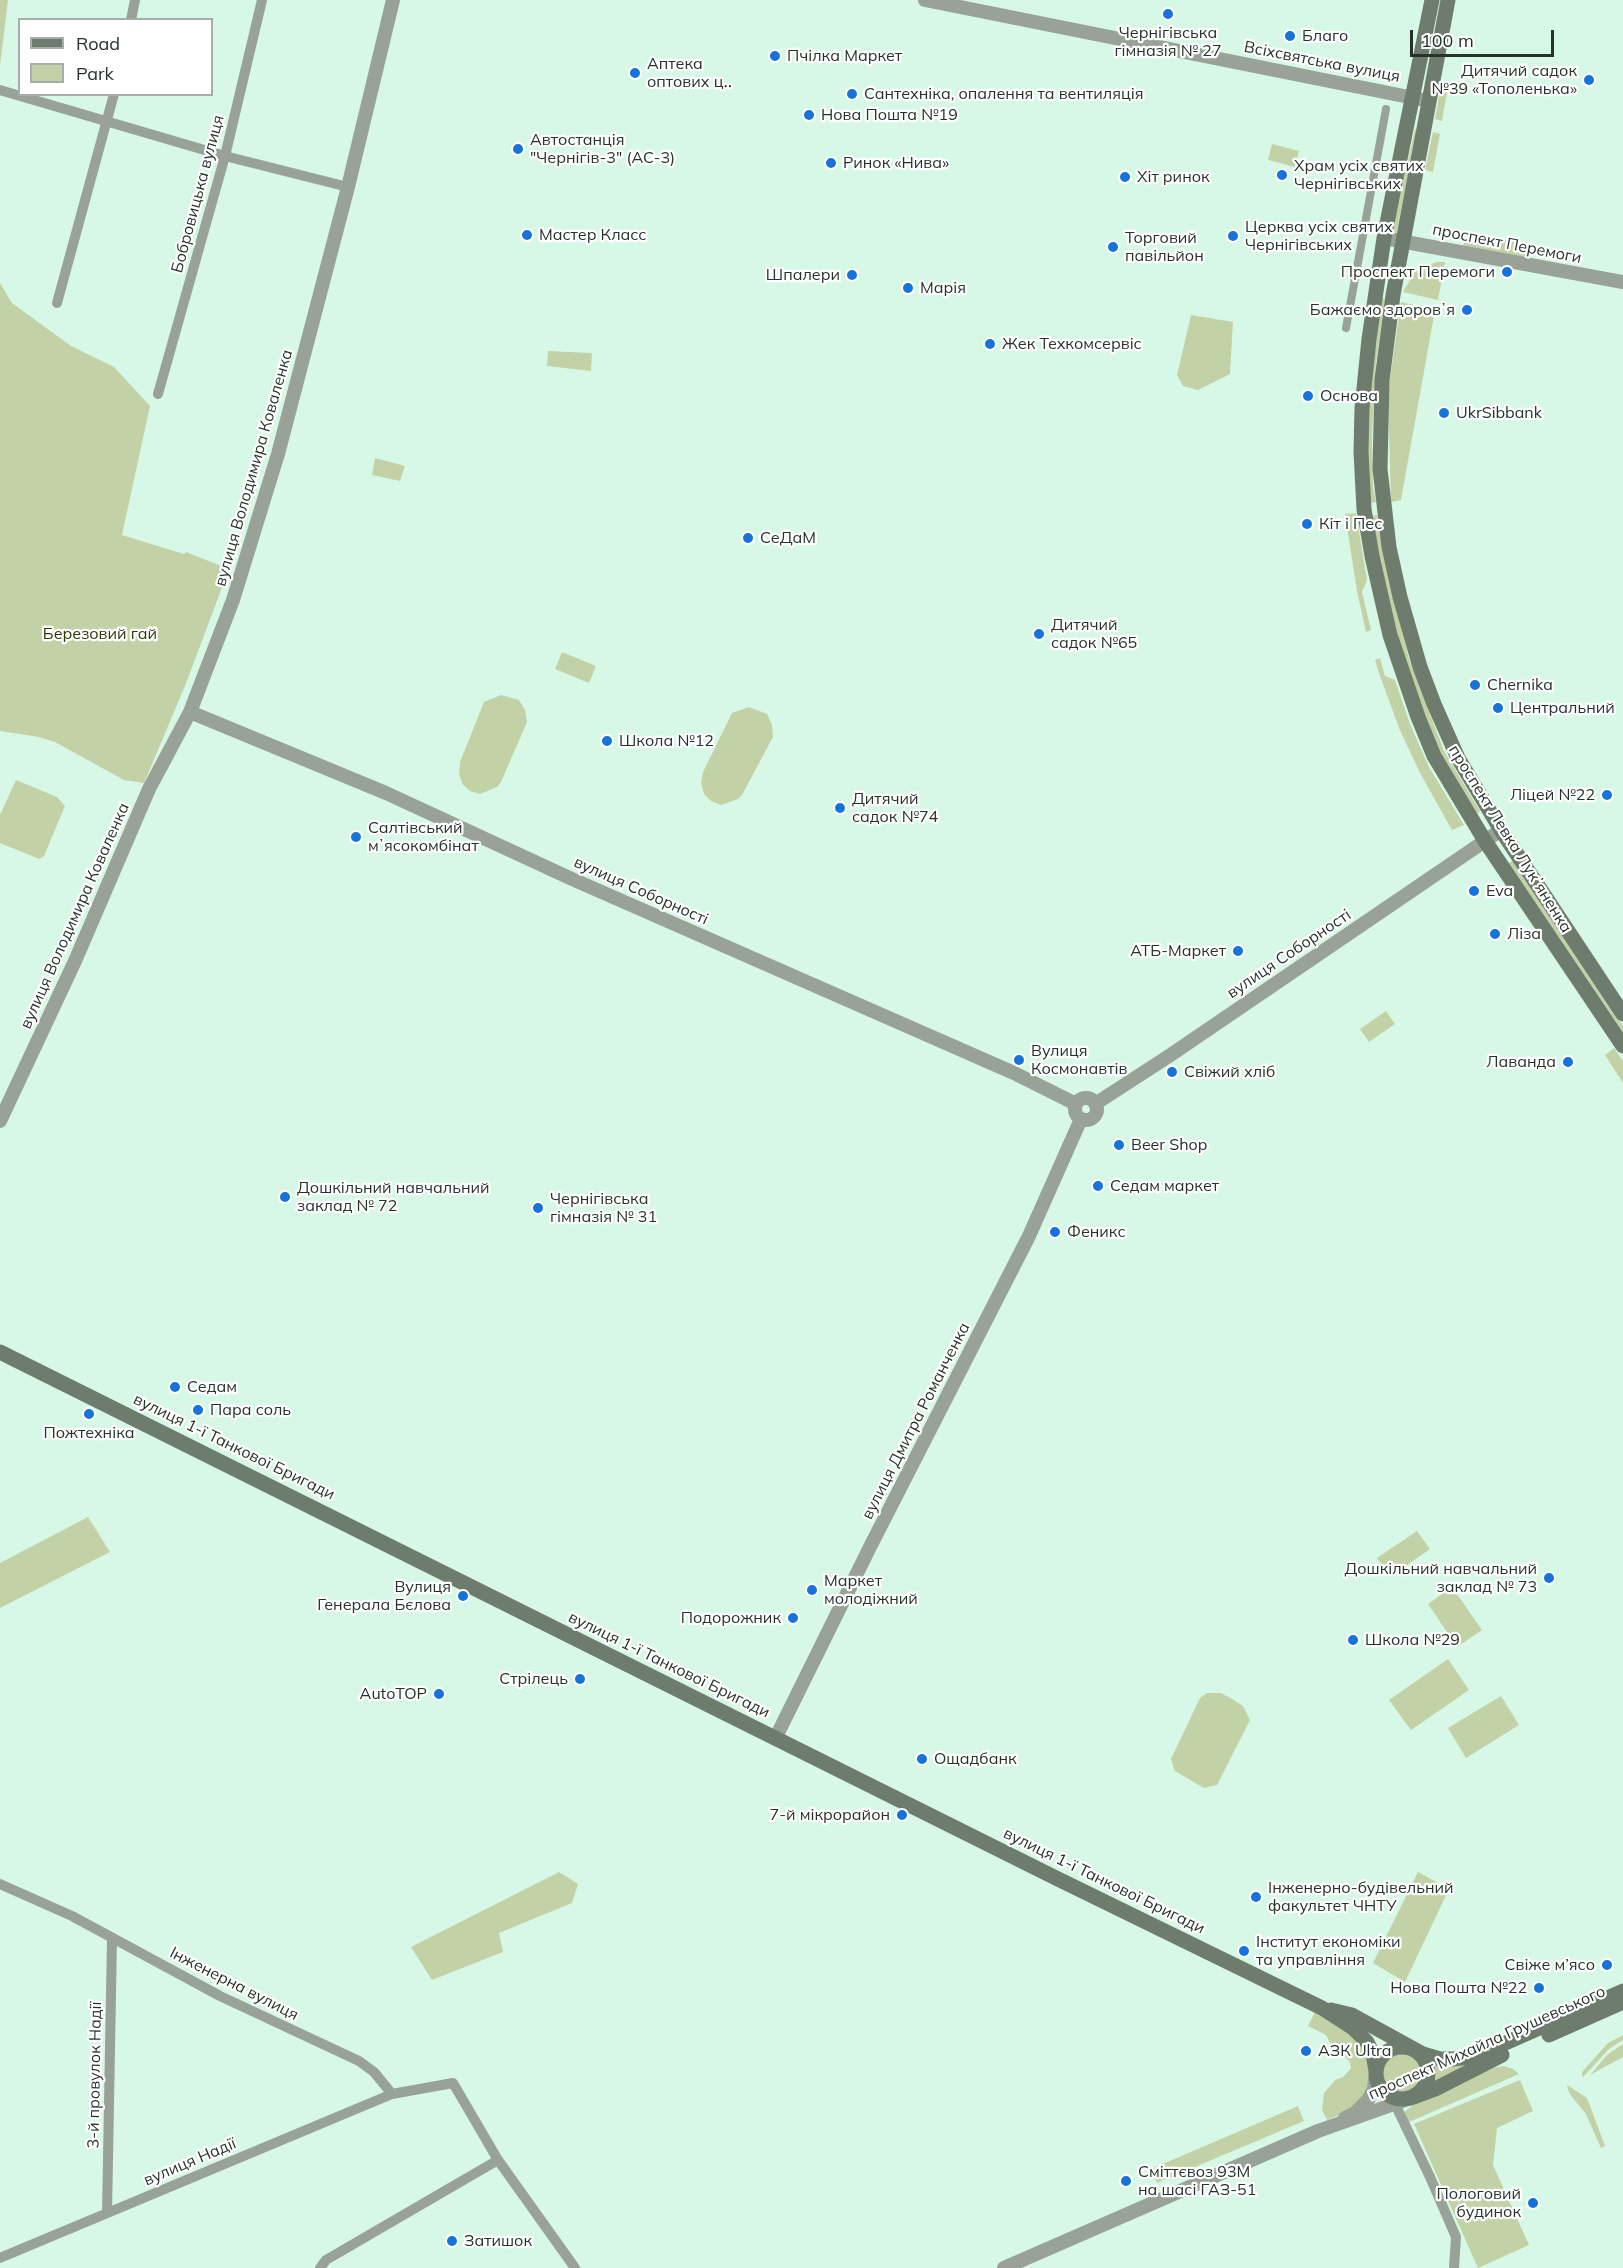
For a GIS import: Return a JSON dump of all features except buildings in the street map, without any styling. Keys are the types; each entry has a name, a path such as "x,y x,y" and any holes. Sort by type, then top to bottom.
{"main road":[{"name":"проспект Левка Лукʼяненка","path":"1432,0 1384,238 1369,339 1362,408 1361,452 1364,508 1372,556 1390,635 1434,756 1485,841 1623,1046"},
{"name":"проспект Левка Лукʼяненка","path":"1448,0 1402,241 1385,348 1380,414 1380,469 1389,546 1409,631 1434,704 1458,758 1502,830 1623,1014"},
{"name":"вулиця 1-ї Танкової Бригади","path":"0,1352 1110,1905 1322,2008 1353,2028 1367,2042 1373,2054 1376,2072"},
{"name":"проспект Михайла Грушевського","path":"1413,2050 1440,2059 1469,2057 1623,1991"},
{"name":"проспект Михайла Грушевського","path":"1411,2098 1505,2053 1623,2002"},
{"name":"вулиця 1-ї Танкової Бригади","path":"1322,2008 1352,2014 1413,2050"},
{"path":"1405,2047 1413,2050 1425,2062 1428,2079 1424,2087 1411,2098 1390,2099 1380,2087 1376,2072 1378,2063 1389,2051 1405,2047"}],"street":[{"path":"131,18 135,0"},
{"name":"Бобровицька вулиця","path":"158,394 225,156 262,0"},
{"name":"вулиця Володимира Коваленка","path":"0,1122 68,977 149,789 190,712 233,600 263,508 348,187 393,0"},
{"name":"Всіхсвятська вулиця","path":"925,0 1430,101"},
{"path":"0,90 18,95"},
{"path":"20,96 225,156 348,187"},
{"path":"57,303 114,96"},
{"path":"1346,328 1358,238 1386,109"},
{"name":"проспект Перемоги","path":"1384,238 1623,282"},
{"name":"вулиця Соборності","path":"190,712 386,793 572,879 1014,1073 1076,1104 1081,1099 1087,1098 1095,1104 1096,1110 1088,1120 1081,1119"},
{"name":"вулиця Соборності","path":"1095,1104 1502,830"},
{"path":"1076,1104 1076,1114 1081,1119"},
{"name":"вулиця Дмитра Романченка","path":"776,1737 1024,1246 1081,1119"},
{"name":"Інженерна вулиця","path":"0,1884 72,1916 220,1996 359,2061 374,2072 392,2094"},
{"name":"3-й провулок Надії","path":"107,2213 112,1938"},
{"name":"проспект Михайла Грушевського","path":"1330,2126 1355,2113 1368,2100 1374,2089 1376,2072"},
{"path":"392,2094 453,2084 498,2160 575,2268"},
{"name":"вулиця Надії","path":"0,2258 392,2094"},
{"path":"1390,2099 1430,2176 1456,2237 1454,2268"},
{"name":"проспект Михайла Грушевського","path":"1004,2268 1390,2099"},
{"path":"320,2268 326,2260 498,2160"}],"green space":[{"path":"0,0 8,0 0,66"},
{"path":"1440,91 1447,92 1442,121 1435,119"},
{"path":"1415,129 1417,132 1396,234 1392,234"},
{"path":"1433,132 1440,134 1433,172 1425,170"},
{"path":"1272,144 1299,151 1295,167 1268,160"},
{"path":"1478,236 1528,244 1533,250 1532,254 1525,258 1463,246 1464,243"},
{"path":"1445,262 1438,300 1403,292 1414,273 1422,267"},
{"name":"Березовий гай","path":"0,283 12,303 71,346 114,367 150,406 122,535 184,554 186,552 229,569 185,686 144,783 124,780 55,742 0,731"},
{"path":"1380,298 1385,299 1376,363 1372,434 1373,487 1376,502 1371,503 1368,472 1368,405"},
{"path":"1401,302 1435,310 1401,500 1391,502 1388,393"},
{"path":"1191,315 1233,322 1230,374 1198,390 1183,386 1177,375"},
{"path":"548,351 592,353 591,371 547,366"},
{"path":"375,458 405,466 400,481 372,475"},
{"path":"1356,513 1367,580 1362,592 1371,630 1366,632 1345,514"},
{"path":"1377,515 1388,574 1409,659 1444,751 1480,811 1477,814 1442,758 1426,720 1399,641 1372,516"},
{"path":"562,652 596,666 589,683 555,669"},
{"path":"1380,658 1385,676 1395,680 1410,724 1429,767 1464,825 1452,830 1420,773 1399,728 1379,673 1375,660"},
{"path":"501,695 519,700 525,710 527,722 501,782 497,787 480,794 470,791 463,785 459,774 460,762 484,702"},
{"path":"749,707 767,714 772,725 773,737 742,795 738,799 721,805 711,801 704,794 701,783 703,772 732,713"},
{"path":"16,780 57,797 65,806 44,856 39,859 0,843 0,815"},
{"path":"1513,860 1623,1026 1623,1032 1509,863"},
{"path":"1386,1011 1395,1024 1369,1042 1360,1029"},
{"path":"1614,1048 1623,1061 1623,1083 1605,1055"},
{"path":"88,1517 110,1552 0,1608 0,1563"},
{"path":"1417,1531 1430,1549 1390,1577 1377,1558"},
{"path":"1452,1587 1482,1630 1457,1647 1428,1604"},
{"path":"1448,1659 1469,1690 1411,1730 1389,1700"},
{"path":"1207,1693 1221,1693 1232,1699 1243,1706 1250,1720 1217,1785 1204,1788 1175,1771 1171,1759 1200,1698"},
{"path":"1501,1696 1519,1725 1466,1758 1448,1728"},
{"path":"559,1872 578,1884 572,1903 499,1933 503,1952 432,1980 411,1947"},
{"path":"1418,1872 1449,1889 1405,1982 1373,1963"},
{"path":"1315,2012 1353,2035 1368,2054 1371,2075 1366,2092 1360,2101 1346,2112 1327,2120 1322,2110 1324,2093 1335,2080 1343,2077 1351,2068 1350,2062 1330,2043 1326,2035 1308,2026"},
{"path":"1623,2035 1623,2040 1610,2048 1583,2077 1582,2072 1608,2043"},
{"path":"1623,2044 1623,2057 1590,2075 1607,2055"},
{"path":"1402,2054 1416,2059 1421,2073 1416,2087 1402,2092 1388,2087 1383,2073 1388,2059"},
{"path":"1430,2060 1476,2060 1429,2087 1432,2071"},
{"path":"1504,2066 1519,2074 1407,2123 1404,2112 1412,2106 1493,2068"},
{"path":"1520,2080 1533,2111 1497,2128 1493,2165 1529,2245 1478,2268 1414,2124"},
{"path":"1567,2085 1587,2098 1605,2146 1601,2148 1586,2114 1569,2093"},
{"path":"1298,2106 1304,2121 1157,2183 1151,2169"}],"place":[{"name":"Чернігівська гімназія № 27","path":"1168,14"},
{"name":"Благо","path":"1290,36"},
{"name":"Пчілка Маркет","path":"775,56"},
{"name":"Аптека оптових ц‥","path":"635,73"},
{"name":"Дитячий садок №39 «Тополенька»","path":"1589,80"},
{"name":"Сантехніка, опалення та вентиляція","path":"852,94"},
{"name":"Нова Пошта №19","path":"809,115"},
{"name":"Автостанція \"Чернігів-3\" (АС-3)","path":"518,149"},
{"name":"Ринок «Нива»","path":"831,163"},
{"name":"Храм усіх святих Чернігівських","path":"1282,175"},
{"name":"Хіт ринок","path":"1125,177"},
{"name":"Мастер Класс","path":"527,235"},
{"name":"Церква усіх святих Чернігівських","path":"1233,236"},
{"name":"Торговий павільйон","path":"1113,247"},
{"name":"Проспект Перемоги","path":"1507,272"},
{"name":"Шпалери","path":"852,275"},
{"name":"Марія","path":"908,288"},
{"name":"Бажаємо здоровʼя","path":"1467,310"},
{"name":"Жек Техкомсервіс","path":"990,344"},
{"name":"Основа","path":"1308,396"},
{"name":"UkrSibbank","path":"1444,413"},
{"name":"Кіт і Пес","path":"1307,524"},
{"name":"СеДаМ","path":"748,538"},
{"name":"Дитячий садок №65","path":"1039,634"},
{"name":"Chernika","path":"1475,685"},
{"name":"Центральний","path":"1498,708"},
{"name":"Школа №12","path":"607,741"},
{"name":"Ліцей №22","path":"1607,795"},
{"name":"Дитячий садок №74","path":"840,808"},
{"name":"Салтівський мʼясокомбінат","path":"356,837"},
{"name":"Eva","path":"1474,891"},
{"name":"Ліза","path":"1495,934"},
{"name":"АТБ-Маркет","path":"1238,951"},
{"name":"Вулиця Космонавтів","path":"1019,1060"},
{"name":"Лаванда","path":"1568,1062"},
{"name":"Свіжий хліб","path":"1172,1072"},
{"name":"Beer Shop","path":"1119,1145"},
{"name":"Седам маркет","path":"1098,1186"},
{"name":"Дошкільний навчальний заклад № 72","path":"285,1197"},
{"name":"Чернігівська гімназія № 31","path":"538,1208"},
{"name":"Феникс","path":"1055,1232"},
{"name":"Седам","path":"175,1387"},
{"name":"Пара соль","path":"198,1410"},
{"name":"Пожтехніка","path":"89,1414"},
{"name":"Дошкільний навчальний заклад № 73","path":"1549,1578"},
{"name":"Маркет молодіжний","path":"812,1590"},
{"name":"Вулиця Генерала Бєлова","path":"463,1596"},
{"name":"Подорожник","path":"793,1618"},
{"name":"Школа №29","path":"1353,1640"},
{"name":"Стрілець","path":"580,1679"},
{"name":"AutoTOP","path":"439,1694"},
{"name":"Ощадбанк","path":"922,1759"},
{"name":"7-й мікрорайон","path":"902,1815"},
{"name":"Інженерно-будівельний факультет ЧНТУ","path":"1256,1897"},
{"name":"Інститут економіки та управління","path":"1244,1951"},
{"name":"Свіже м’ясо","path":"1607,1965"},
{"name":"Нова Пошта №22","path":"1539,1988"},
{"name":"АЗК Ultra","path":"1306,2051"},
{"name":"Сміттєвоз 93М на шасі ГАЗ-51","path":"1126,2181"},
{"name":"Пологовий будинок","path":"1533,2203"},
{"name":"Затишок","path":"452,2241"}]}
